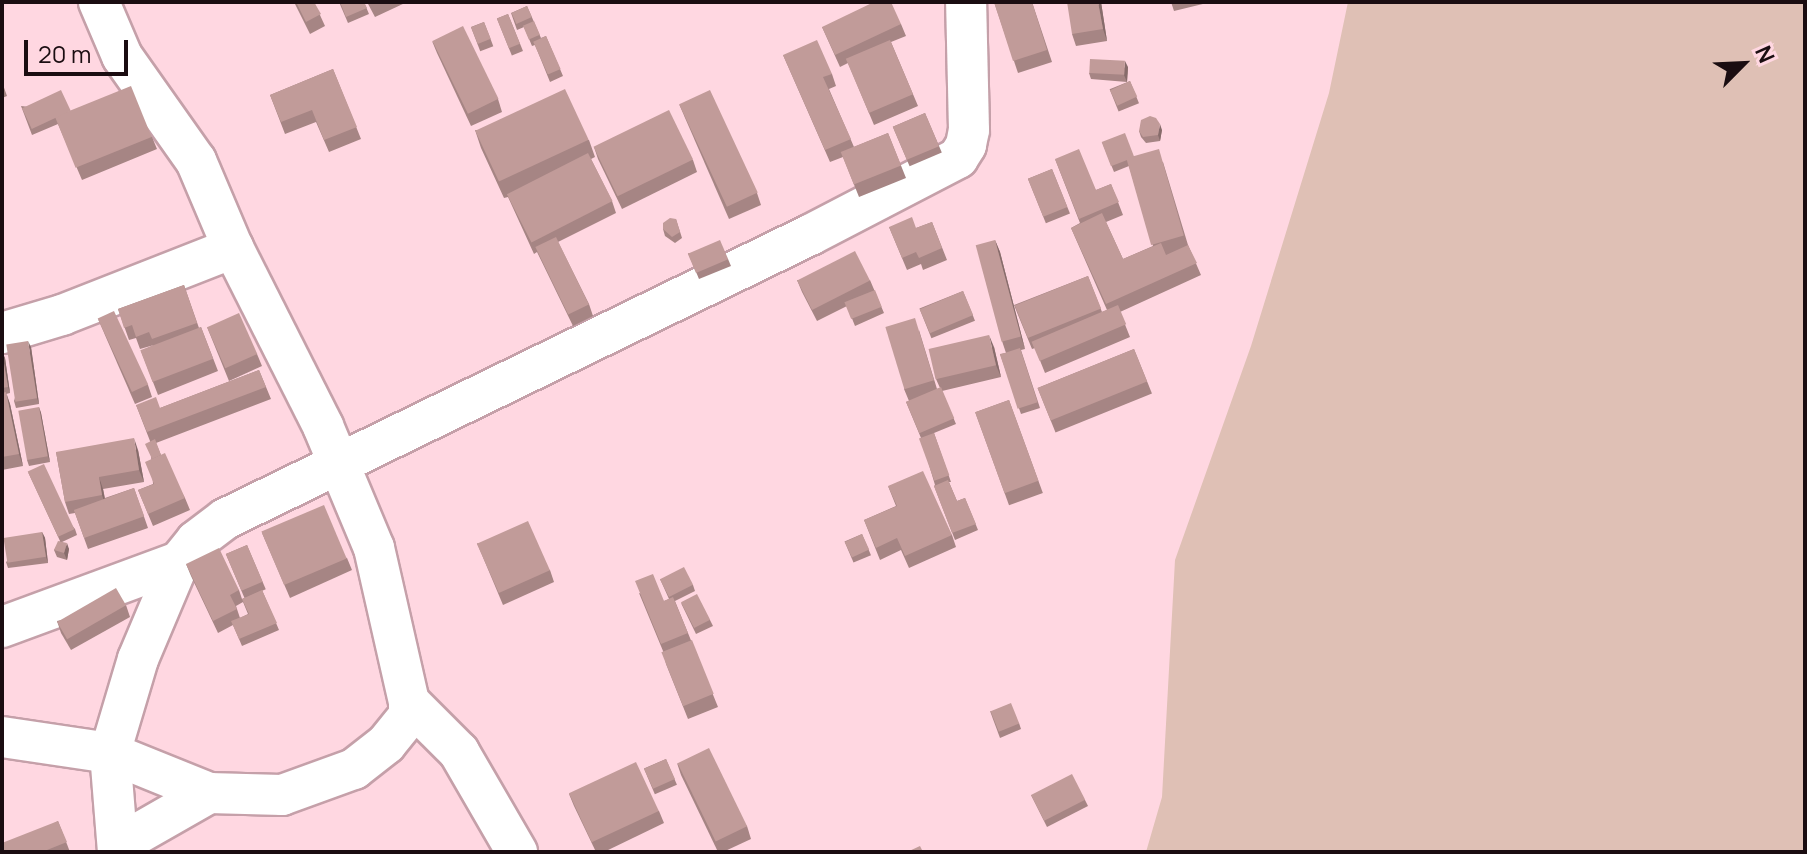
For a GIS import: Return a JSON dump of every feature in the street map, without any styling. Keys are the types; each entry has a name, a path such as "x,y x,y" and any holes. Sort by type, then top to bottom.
{"street":[{"path":"2,737 110,753 209,793 282,795 354,769 409,716 409,702 374,548 338,463 233,248 196,161 122,56 99,2"},
{"path":"209,793 118,849 110,753 138,659 179,562 196,541 225,519 810,235 958,158 966,145 969,130 966,2"},
{"path":"2,333 62,315 233,248"},
{"path":"2,627 179,562"},
{"path":"409,702 459,752 517,852"}],"shaded area":[{"path":"1348,2 1805,2 1805,852 1146,852 1162,797 1175,560 1251,346 1329,93"}],"building":[{"path":"296,2 314,2 321,14 306,22"},
{"path":"340,2 364,2 367,8 346,17"},
{"path":"874,2 891,2 901,24 835,55 822,27"},
{"path":"994,2 1032,2 1047,50 1013,61"},
{"path":"1067,2 1098,2 1103,29 1072,34"},
{"path":"527,6 532,17 516,24 511,13"},
{"path":"508,14 520,44 509,48 497,18"},
{"path":"534,21 540,35 529,39 523,26"},
{"path":"484,22 491,39 478,44 471,27"},
{"path":"463,26 499,99 468,114 432,41"},
{"path":"546,36 561,69 548,75 533,42"},
{"path":"817,40 832,74 823,77 851,139 825,150 783,55"},
{"path":"890,40 913,94 869,113 846,59"},
{"path":"1090,59 1125,61 1124,75 1089,73"},
{"path":"333,69 357,127 324,140 312,110 281,122 270,95"},
{"path":"1130,81 1137,96 1117,106 1110,90"},
{"path":"131,86 152,137 76,168 55,117"},
{"path":"565,89 589,140 499,182 475,131"},
{"path":"61,90 71,111 32,129 22,108"},
{"path":"710,90 758,192 727,207 679,104"},
{"path":"669,110 693,159 618,196 594,147"},
{"path":"925,113 939,146 907,160 893,127"},
{"path":"1150,116 1160,124 1158,135 1143,137 1139,131 1141,120"},
{"path":"888,133 901,165 854,185 841,152"},
{"path":"1125,133 1134,157 1111,166 1102,142"},
{"path":"1079,149 1096,190 1111,184 1119,202 1079,219 1055,159"},
{"path":"1159,149 1184,236 1151,245 1126,158"},
{"path":"588,153 613,201 531,242 507,194"},
{"path":"1052,169 1067,207 1043,217 1028,179"},
{"path":"1102,213 1123,259 1161,243 1166,255 1188,245 1197,263 1106,304 1071,228"},
{"path":"912,217 916,228 932,222 942,248 919,258 916,252 902,258 889,227"},
{"path":"670,218 676,219 680,232 672,237 663,229 663,223"},
{"path":"556,237 589,304 568,314 535,247"},
{"path":"720,240 728,259 696,273 688,254"},
{"path":"995,240 1021,337 1002,342 976,245"},
{"path":"855,251 870,280 812,310 797,281"},
{"path":"1088,276 1101,308 1028,338 1015,306"},
{"path":"184,285 197,323 152,339 149,332 136,337 132,325 124,328 118,309"},
{"path":"875,290 882,307 851,319 844,302"},
{"path":"963,291 973,315 930,333 920,309"},
{"path":"1118,305 1126,324 1040,361 1031,342"},
{"path":"114,311 148,384 132,392 98,319"},
{"path":"239,313 257,354 225,368 207,327"},
{"path":"915,318 934,380 904,389 885,327"},
{"path":"201,327 213,359 153,382 140,350"},
{"path":"989,335 996,365 936,379 929,349"},
{"path":"28,341 37,398 15,402 6,344"},
{"path":"1020,348 1038,402 1018,409 1000,354"},
{"path":"1134,349 1147,381 1051,420 1038,388"},
{"path":"2,352 8,387 2,388"},
{"path":"259,370 266,387 147,432 136,405 156,397 160,408"},
{"path":"941,387 954,418 919,433 906,402"},
{"path":"6,392 19,454 2,457 2,393"},
{"path":"1009,400 1038,481 1005,493 975,412"},
{"path":"39,407 48,456 27,460 18,411"},
{"path":"934,433 949,475 934,481 919,438"},
{"path":"134,438 139,470 99,477 102,495 65,502 56,452"},
{"path":"155,439 161,455 152,459 145,444"},
{"path":"165,453 185,498 148,514 138,490 154,484 145,462"},
{"path":"44,464 74,529 58,537 28,472"},
{"path":"923,471 952,535 905,556 897,538 876,548 864,520 897,506 888,486"},
{"path":"948,480 957,501 965,498 976,524 952,533 934,486"},
{"path":"134,488 144,516 84,538 74,510"},
{"path":"324,505 347,558 284,585 261,532"},
{"path":"528,521 550,570 499,593 477,544"},
{"path":"42,532 46,557 7,563 3,538"},
{"path":"862,534 869,549 852,557 845,542"},
{"path":"58,541 67,543 64,553 54,550"},
{"path":"247,545 263,582 241,591 226,554"},
{"path":"219,548 239,590 230,595 237,609 213,621 186,564"},
{"path":"684,567 693,585 669,597 660,579"},
{"path":"653,574 664,601 673,597 688,633 661,644 635,581"},
{"path":"116,588 126,605 67,639 57,622"},
{"path":"262,590 277,623 239,639 231,621 249,614 242,599"},
{"path":"697,594 710,620 694,628 681,602"},
{"path":"692,640 714,694 683,706 661,652"},
{"path":"1011,703 1019,723 999,732 991,711"},
{"path":"709,748 747,826 716,842 678,763"},
{"path":"666,759 675,779 653,789 644,769"},
{"path":"636,762 659,811 592,842 569,793"},
{"path":"1072,774 1085,800 1044,821 1031,795"},
{"path":"58,821 67,842 42,852 2,852 2,843"},
{"path":"920,846 923,852 907,852"}]}
